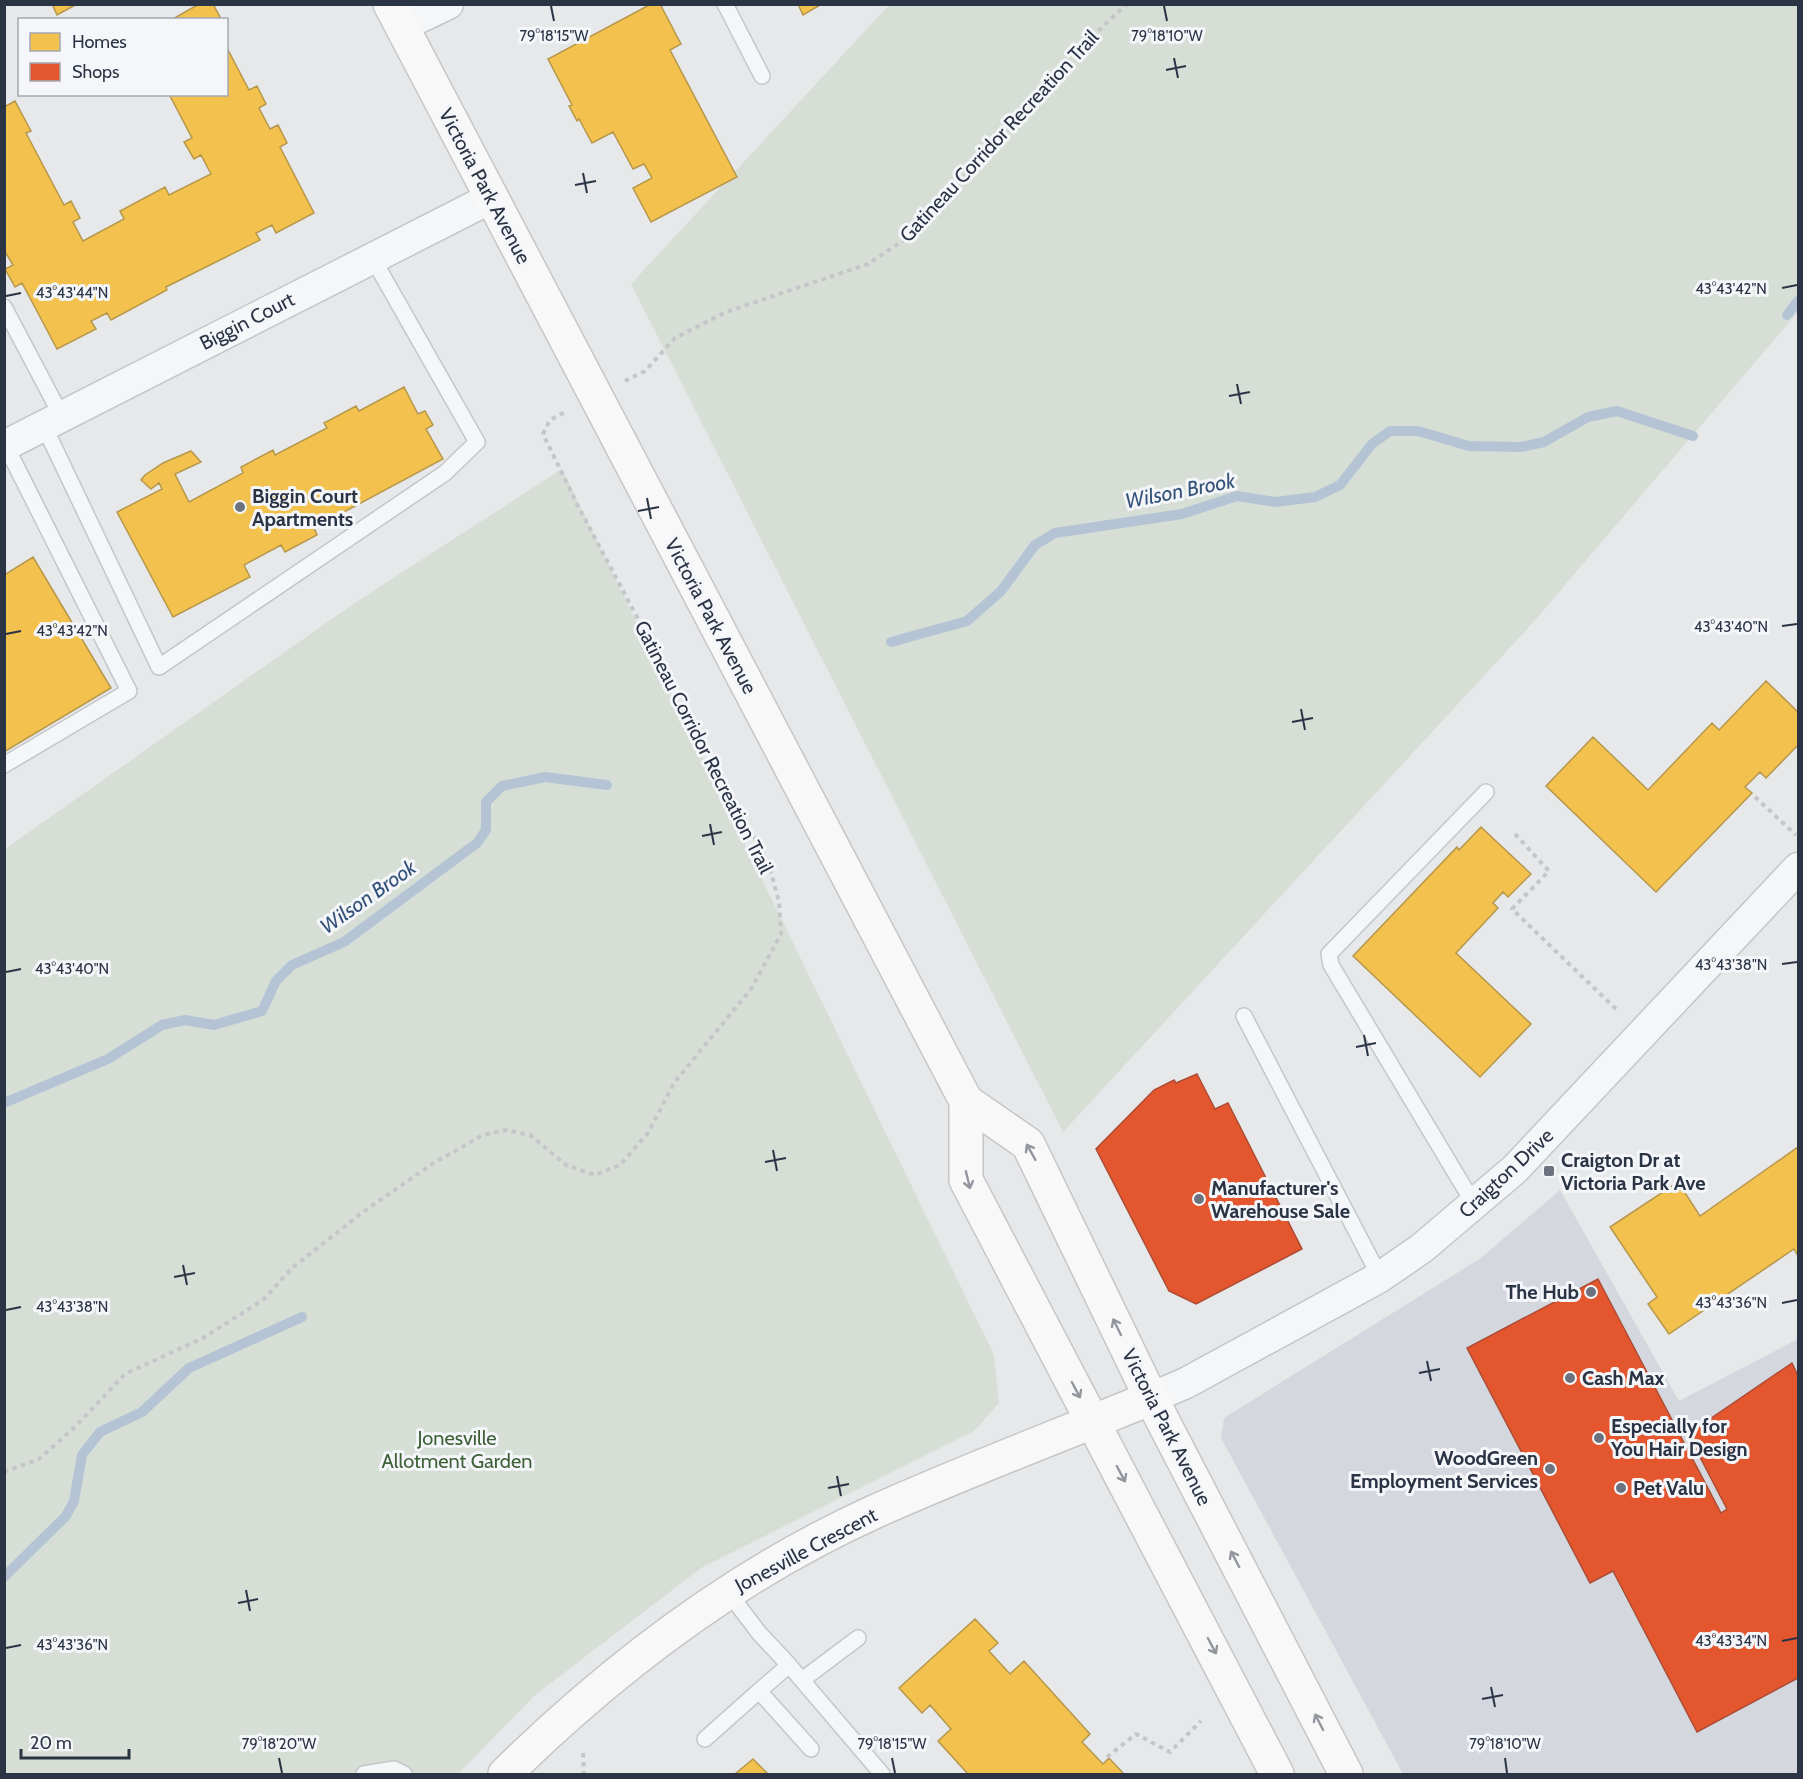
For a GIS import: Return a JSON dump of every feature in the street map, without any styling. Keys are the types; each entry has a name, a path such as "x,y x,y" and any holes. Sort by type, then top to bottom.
{"main road":[{"name":"Victoria Park Avenue","path":"396,15 966,1101 1028,1144 1151,1398 1346,1774"},
{"name":"Victoria Park Avenue","path":"966,1101 966,1180 1277,1774"},
{"name":"Jonesville Crescent","path":"505,1774 552,1728 646,1649 728,1592 873,1513 1151,1398"}],"street":[{"path":"396,15 448,4"},
{"name":"Biggin Court","path":"5,446 491,198"},
{"name":"Craigton Drive","path":"1151,1398 1186,1383 1380,1277 1422,1248 1515,1169 1798,868"}],"lane":[{"path":"725,4 762,76"},
{"path":"6,312 159,667 445,473 477,442 372,257"},
{"path":"4,765 129,692 5,446"},
{"path":"1473,1204 1331,965 1329,954 1486,792"},
{"path":"1244,1016 1380,1277"},
{"path":"728,1592 759,1633 882,1774"},
{"path":"802,1680 858,1638"},
{"path":"705,1739 789,1665"},
{"path":"759,1691 811,1749"},
{"path":"364,1774 394,1769 404,1774"}],"path":[{"name":"Gatineau Corridor Recreation Trail","path":"645,371 675,338 726,312 868,264 910,236 1103,26 1127,4"},
{"name":"Gatineau Corridor Recreation Trail","path":"4,1472 39,1459 75,1427 125,1374 203,1338 263,1300 292,1268 363,1212 432,1164 483,1135 506,1130 530,1135 566,1165 594,1175 620,1165 648,1133 674,1083 751,989 781,934 779,902 769,865 574,497 543,434 550,420"},
{"path":"1755,796 1798,838"},
{"path":"1515,834 1549,871 1512,909 1641,1035"},
{"path":"1107,1757 1136,1734 1170,1752 1202,1721"},
{"path":"583,1753 584,1774"}],"shaded area":[{"path":"1560,1190 1679,1401 1798,1339 1798,1774 1403,1774 1221,1438 1224,1418 1481,1258"}],"green space":[{"path":"889,5 1798,5 1798,312 1529,627 1063,1132 631,284"},
{"name":"Jonesville Allotment Garden","path":"562,469 994,1355 999,1403 974,1431 701,1568 534,1696 458,1774 5,1774 5,849 353,604"}],"building: Homes":[{"path":"52,4 77,4 57,15"},
{"path":"199,4 213,4 220,17 219,18 174,18"},
{"path":"651,4 660,4 681,44 670,50 737,177 651,222 633,188 652,178 644,164 633,169 613,132 592,143 569,106 572,105 548,59"},
{"path":"798,4 822,4 803,15"},
{"path":"228,50 249,90 257,86 266,104 259,108 270,129 278,125 287,143 280,147 314,213 276,233 272,225 256,233 260,240 166,287 167,290 111,320 107,313 91,321 96,329 57,349 22,283 15,287 5,269 13,265 4,250 4,107 15,101 31,131 26,133 64,205 71,201 80,218 73,222 83,241 124,219 120,211 165,187 169,195 211,174 201,155 194,159 184,142 192,138 170,96 228,96"},
{"name":"Biggin Court Apartments","path":"404,387 418,414 425,411 433,425 426,429 443,459 314,528 317,535 285,552 281,545 244,565 250,577 173,617 117,512 162,489 159,483 151,489 141,480 145,475 163,463 191,451 201,462 175,474 189,502 243,473 241,467 273,450 275,455 327,428 324,423 356,406 359,411"},
{"path":"33,557 111,688 4,752 4,570 6,574"},
{"path":"1766,681 1798,712 1798,745 1766,778 1760,772 1745,787 1752,793 1656,892 1546,786 1593,737 1648,790 1712,723 1719,730"},
{"path":"1481,827 1531,874 1508,897 1503,892 1493,903 1498,908 1456,953 1531,1024 1480,1077 1353,956 1457,847 1459,850"},
{"path":"1798,1147 1798,1256 1794,1249 1669,1334 1648,1304 1657,1297 1610,1227 1678,1182 1700,1216"},
{"path":"975,1619 998,1643 989,1651 1010,1674 1024,1661 1090,1734 1082,1742 1103,1764 1109,1758 1124,1774 968,1774 938,1741 951,1729 930,1705 922,1713 899,1688"},
{"path":"753,1759 768,1774 735,1774"}],"building: Shops":[{"name":"Manufacturer's Warehouse Sale","path":"1197,1074 1215,1109 1228,1103 1302,1249 1196,1304 1169,1291 1096,1149 1154,1090 1174,1080 1176,1083"},
{"path":"1598,1279 1721,1513 1727,1509 1688,1434 1792,1363 1798,1376 1798,1678 1697,1732 1613,1571 1590,1583 1467,1348"}],"waterway":[{"name":"Wilson Brook","path":"1787,315 1798,301"},
{"name":"Wilson Brook","path":"891,642 967,621 1001,591 1035,545 1055,533 1182,514 1237,496 1275,502 1315,497 1340,485 1372,444 1390,431 1418,431 1469,446 1521,447 1544,442 1588,417 1617,411 1693,436"},
{"name":"Wilson Brook","path":"4,1103 108,1059 162,1025 185,1020 214,1025 262,1011 276,981 292,965 344,942 477,843 486,830 486,802 502,786 545,777 607,785"},
{"path":"4,1577 66,1516 74,1501 82,1455 100,1432 142,1412 189,1368 302,1317"}],"place":[{"name":"Biggin Court Apartments","path":"240,507"},
{"name":"Craigton Dr at Victoria Park Ave","path":"1549,1171"},
{"name":"Manufacturer's Warehouse Sale","path":"1199,1199"},
{"name":"The Hub","path":"1591,1292"},
{"name":"Cash Max","path":"1570,1378"},
{"name":"Especially for You Hair Design","path":"1599,1438"},
{"name":"WoodGreen Employment Services","path":"1550,1469"},
{"name":"Pet Valu","path":"1621,1488"}]}
